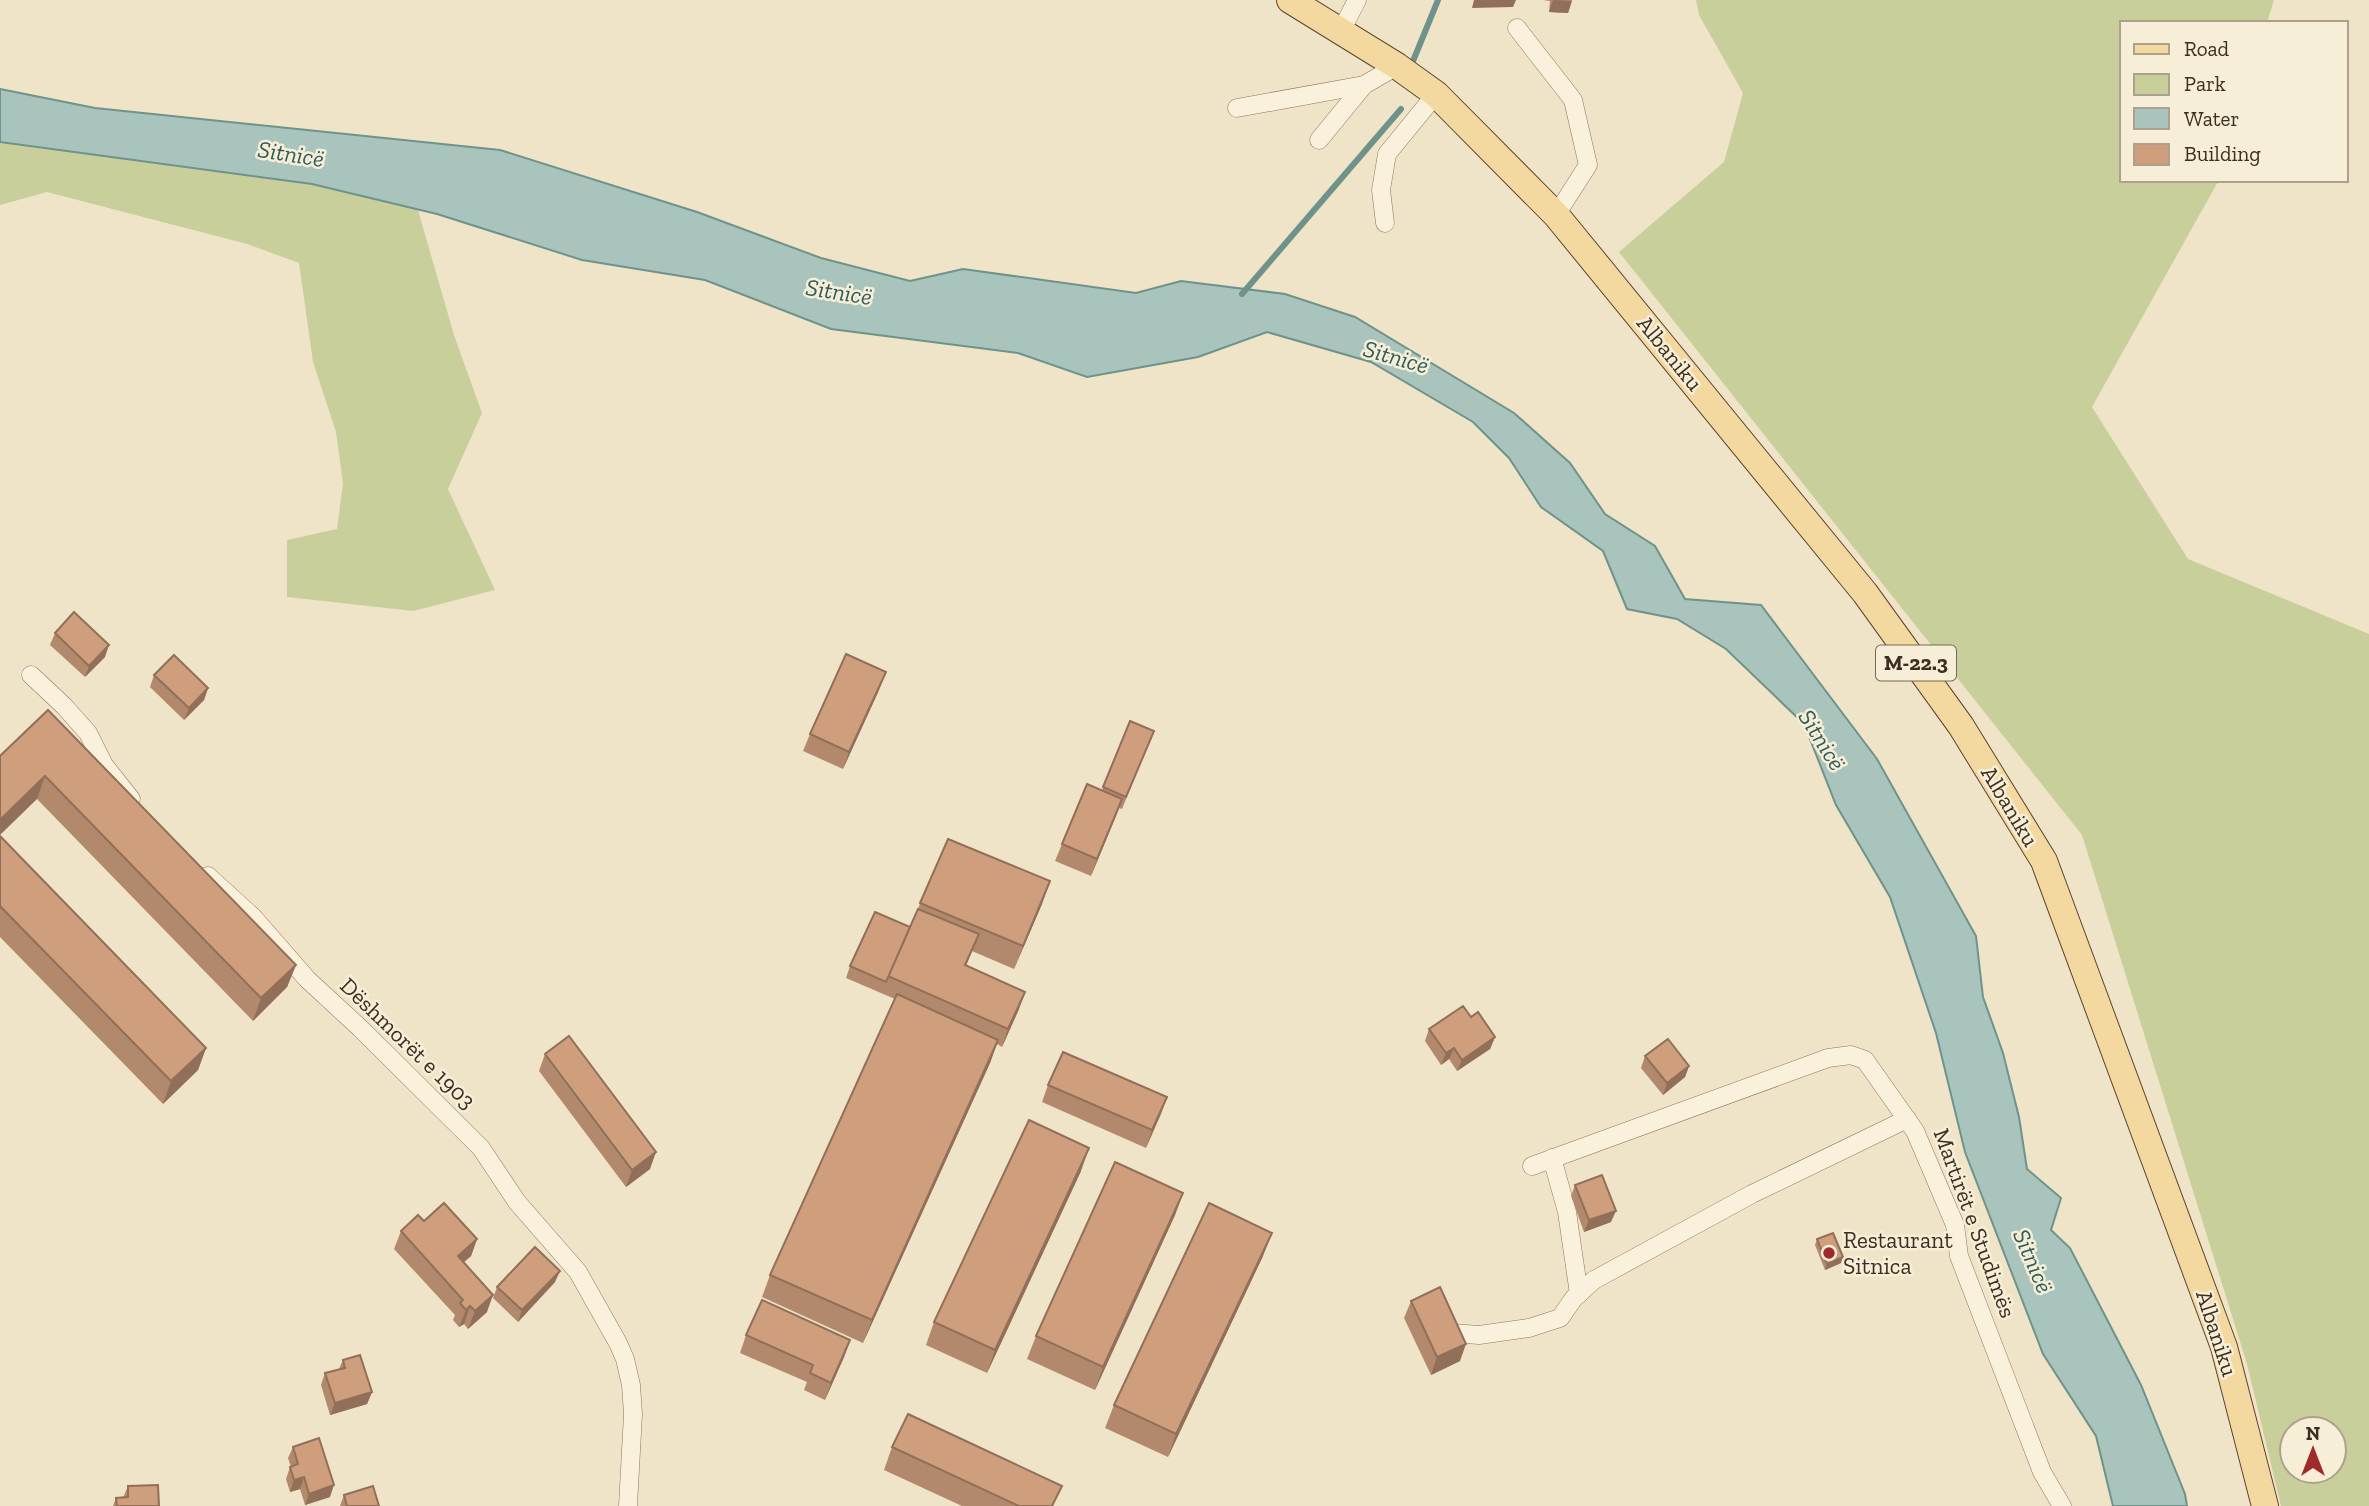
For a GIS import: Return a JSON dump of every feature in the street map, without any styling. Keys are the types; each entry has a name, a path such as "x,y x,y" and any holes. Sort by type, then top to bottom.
{"main road":[{"name":"Albaniku","path":"1290,0 1397,66 1436,94 1556,215 1865,593 1961,726 2044,861 2224,1347 2265,1506"}],"street":[{"path":"1342,31 1357,0"},
{"path":"1517,28 1573,100 1588,165 1556,215"},
{"path":"1237,108 1364,85 1397,66"},
{"path":"1319,140 1364,85"},
{"path":"1385,223 1381,190 1387,154 1436,94"},
{"path":"31,675 88,733 104,765 146,816"},
{"name":"Dëshmorët e 1903","path":"197,866 253,917 307,979 369,1036 481,1148 517,1202 578,1272 618,1343 632,1385 628,1506"},
{"name":"Martirët e Studimës","path":"1532,1166 1828,1058 1851,1055 1865,1060 1915,1131 1955,1225 1959,1256 2042,1472 2062,1506"},
{"path":"1438,1332 1479,1335 1529,1328 1560,1318 1594,1280 1742,1199 1907,1119"},
{"path":"1552,1158 1567,1212 1579,1294"}],"green space":[{"path":"1696,0 2274,0 2268,21 2120,21 2120,182 2218,182 2092,407 2188,559 2369,634 2369,1506 2281,1506 2247,1364 2082,835 1619,252 1724,162 1743,93 1699,15"},
{"path":"0,142 312,184 418,210 454,335 482,413 448,489 495,590 413,611 287,597 287,540 337,529 343,483 336,432 313,362 299,263 247,244 47,192 0,205"}],"water":[{"name":"Sitnicë","path":"0,89 95,108 500,150 697,212 821,258 910,281 963,269 1136,293 1181,281 1285,294 1355,317 1514,413 1570,463 1605,514 1655,546 1685,599 1761,605 1877,759 1976,936 1983,997 2003,1053 2019,1117 2027,1169 2061,1198 2051,1230 2070,1248 2141,1385 2185,1494 2187,1506 2113,1506 2096,1436 2043,1354 1965,1152 1936,1033 1890,897 1836,805 1804,724 1726,649 1677,619 1627,609 1603,551 1541,507 1509,458 1473,422 1371,362 1267,332 1198,357 1087,377 1018,353 831,329 705,280 582,260 437,214 312,184 0,142"}],"building":[{"path":"74,612 109,645 89,666 55,633"},
{"path":"846,654 886,672 849,752 810,734"},
{"path":"174,655 208,688 189,708 154,675"},
{"path":"48,710 296,965 261,998 45,776 0,820 0,756"},
{"path":"1130,721 1154,731 1126,797 1103,787"},
{"path":"1087,784 1122,799 1097,859 1062,844"},
{"path":"0,836 206,1048 171,1081 0,906"},
{"path":"948,839 1050,881 1023,946 920,903"},
{"path":"918,909 979,934 965,965 1025,992 1008,1029 888,976"},
{"path":"875,912 910,927 886,982 850,966"},
{"path":"897,994 998,1040 872,1320 770,1275"},
{"path":"1463,1006 1471,1017 1478,1012 1495,1037 1462,1060 1454,1048 1446,1053 1429,1029"},
{"path":"569,1036 656,1152 632,1170 545,1054"},
{"path":"1668,1039 1689,1066 1667,1083 1645,1056"},
{"path":"1063,1052 1167,1097 1152,1130 1048,1085"},
{"path":"1029,1120 1089,1148 995,1350 934,1322"},
{"path":"1115,1162 1183,1193 1103,1367 1036,1336"},
{"path":"1602,1175 1616,1211 1589,1220 1575,1185"},
{"path":"444,1203 477,1239 458,1256 493,1295 475,1311 470,1306 466,1310 460,1303 463,1300 401,1231 418,1215 424,1221"},
{"path":"1209,1203 1272,1233 1176,1434 1114,1405"},
{"path":"1833,1233 1843,1257 1827,1264 1817,1239"},
{"path":"535,1247 560,1271 522,1310 497,1287"},
{"path":"1440,1287 1466,1344 1437,1357 1411,1301"},
{"path":"762,1300 850,1340 831,1383 810,1373 813,1365 746,1335"},
{"path":"360,1355 372,1392 335,1403 325,1373 345,1368 343,1360"},
{"path":"908,1414 1062,1486 1052,1506 1019,1506 892,1447"},
{"path":"319,1438 334,1485 309,1494 304,1477 294,1480 290,1467 298,1464 293,1447"},
{"path":"158,1485 159,1506 117,1506 116,1498 128,1497 128,1486"},
{"path":"373,1486 379,1506 347,1506 344,1495"}],"waterway":[{"path":"1411,66 1438,0"},
{"path":"1242,294 1401,109"}],"place":[{"name":"Restaurant Sitnica","path":"1829,1253"}]}
